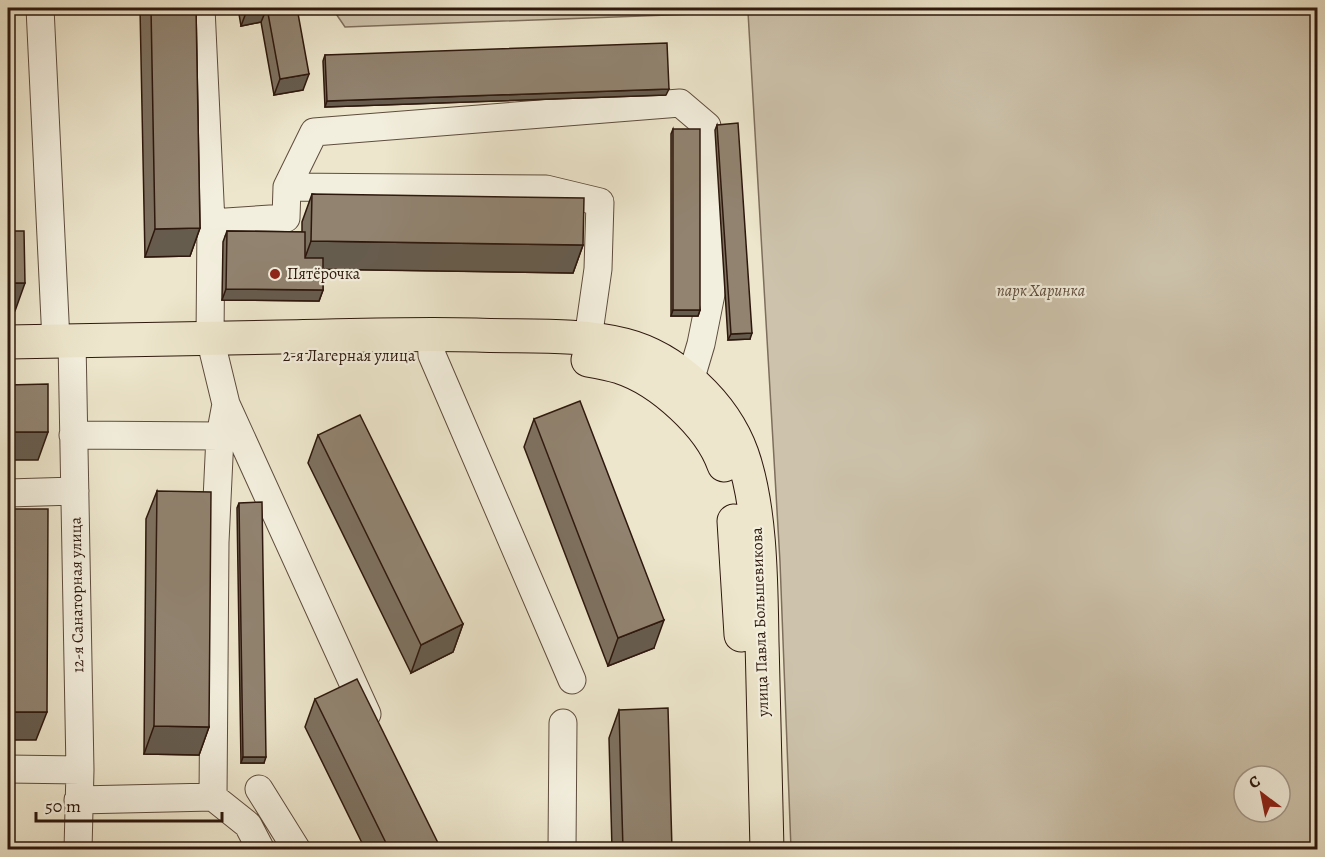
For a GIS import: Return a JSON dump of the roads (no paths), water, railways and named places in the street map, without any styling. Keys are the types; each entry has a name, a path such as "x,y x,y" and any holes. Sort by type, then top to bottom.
{"main road":[{"name":"2-я Лагерная улица","path":"8,342 66,348 212,348 432,345 588,339 624,345"},
{"name":"2-я Лагерная улица","path":"432,345 581,358 621,367 652,383 684,391"},
{"name":"улица Павла Большевикова","path":"624,345 655,357 684,391 703,430 723,462 732,494 746,714 747,849"},
{"name":"2-я Лагерная улица","path":"8,362 66,348"},
{"name":"улица Павла Большевикова","path":"684,391 714,404 742,453 750,487 756,522 761,580 767,849"}],"street":[{"name":"12-я Санаторная улица","path":"40,8 74,435 80,770 78,849"},
{"path":"201,8 211,223 212,348 226,404 374,729"},
{"path":"211,223 286,218 286,187 314,132 680,103 707,126 710,169 711,294 701,344 684,391"},
{"path":"286,187 546,189 600,202 598,269 588,339"},
{"path":"432,345 572,680"},
{"path":"213,797 215,542 219,436 226,404"},
{"path":"74,435 219,436"},
{"path":"8,493 75,491"},
{"path":"562,849 563,723"},
{"path":"8,769 80,770"},
{"path":"259,789 297,849"},
{"path":"78,800 213,797 248,825 261,849"}],"place":[{"name":"Пятёрочка","path":"275,274"}],"park label":[{"name":"парк Харинка","path":"1041,291"}]}
